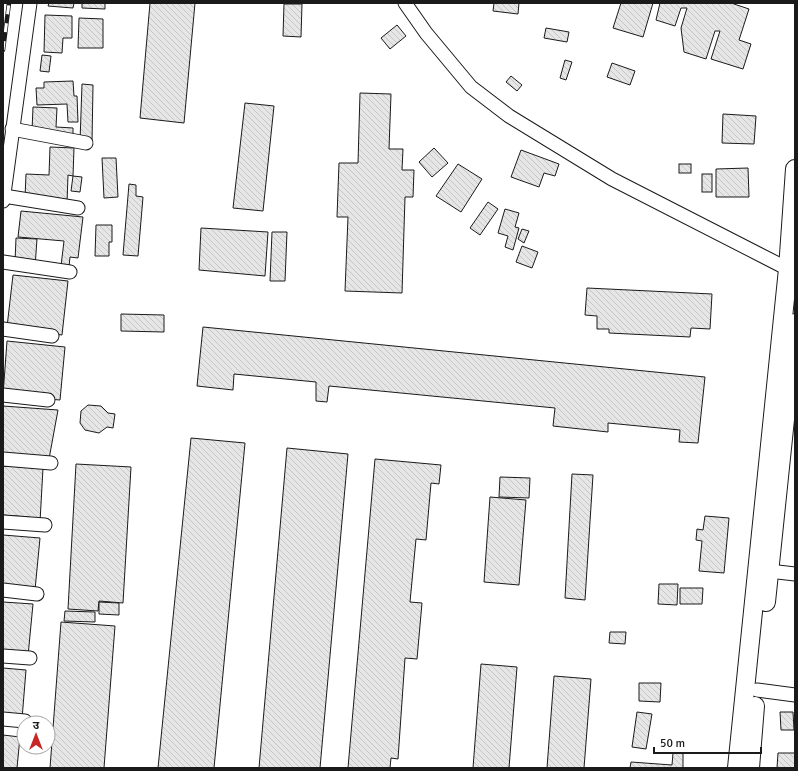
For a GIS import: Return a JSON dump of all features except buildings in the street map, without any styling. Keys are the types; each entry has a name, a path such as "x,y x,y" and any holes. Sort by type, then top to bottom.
{"street":[{"path":"30,3 3,198 78,208"},
{"path":"405,3 426,32 471,87 509,116 612,179 788,269"},
{"path":"12,129 86,142"},
{"path":"750,768 789,345 788,269 795,169"},
{"path":"3,262 70,272"},
{"path":"737,768 789,345 795,323"},
{"path":"3,329 52,336"},
{"path":"3,395 48,400"},
{"path":"3,459 51,463"},
{"path":"3,522 45,525"},
{"path":"769,571 795,574"},
{"path":"3,590 37,594"},
{"path":"3,656 30,658"},
{"path":"757,690 795,695"},
{"path":"3,719 16,720"}],"railway":[{"path":"3,50 9,3"}]}
